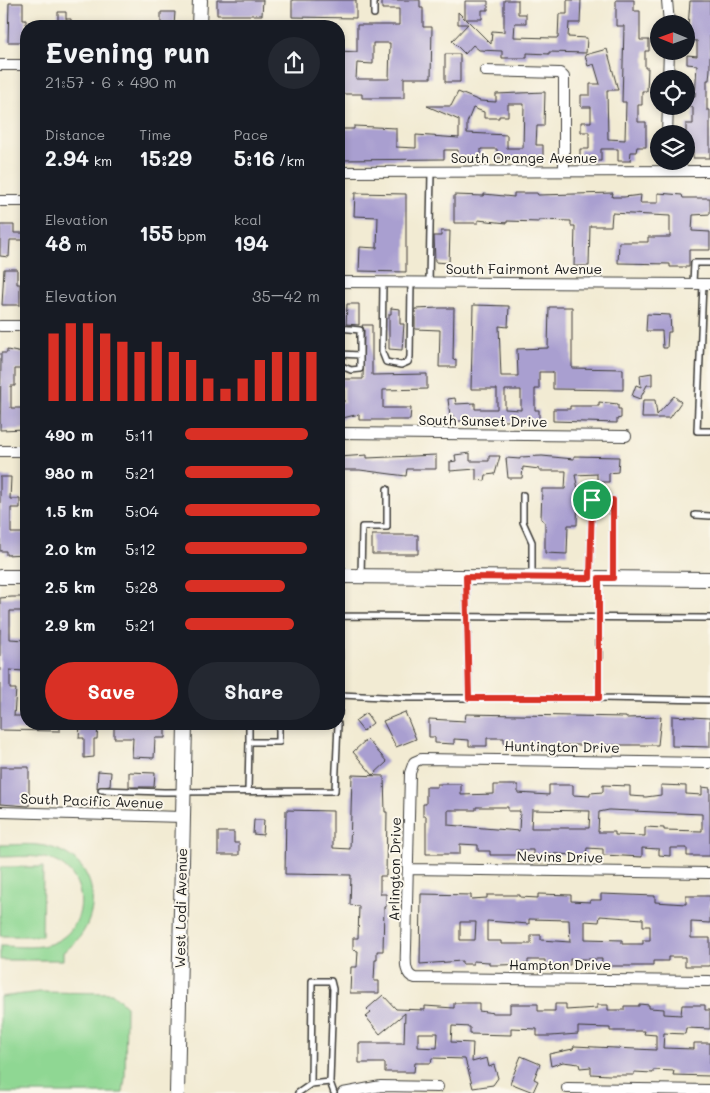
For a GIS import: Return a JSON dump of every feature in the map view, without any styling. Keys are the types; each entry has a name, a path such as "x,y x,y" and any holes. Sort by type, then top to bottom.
{"main road":[{"path":"199,20 200,0"},
{"path":"345,576 710,579"},
{"path":"0,577 20,577"},
{"name":"West Lodi Avenue","path":"178,1093 186,730"}],"street":[{"path":"667,0 668,15"},
{"path":"0,64 20,65"},
{"path":"485,71 560,73 564,77 564,171"},
{"name":"South Orange Avenue","path":"345,172 564,171 650,167"},
{"name":"South Orange Avenue","path":"695,169 710,171"},
{"path":"0,201 20,201"},
{"name":"South Fairmont Avenue","path":"345,282 411,284 702,284"},
{"path":"0,326 20,326"},
{"name":"South Sunset Drive","path":"345,433 626,436"},
{"path":"0,451 20,452"},
{"name":"Huntington Drive","path":"414,762 421,759 710,763"},
{"name":"Arlington Drive","path":"411,977 406,971 410,773 414,762"},
{"name":"South Pacific Avenue","path":"0,812 183,817"},
{"name":"Nevins Drive","path":"409,869 710,873"},
{"name":"Hampton Drive","path":"411,977 710,980"},
{"path":"343,1093 368,1087 438,1087"},
{"path":"567,1088 710,1090"}],"lane":[{"path":"374,0 374,14"},
{"path":"429,284 431,172"},
{"path":"710,263 694,263 702,284 697,431 710,431"},
{"path":"383,283 382,352 386,362 401,365 408,362 410,357 411,284"},
{"path":"345,329 360,330 360,369 357,371 345,368"},
{"path":"345,354 360,355"},
{"path":"361,576 362,527 387,526 387,489"},
{"path":"523,495 523,522 532,542 532,578"},
{"path":"599,698 600,578 592,500 613,500 600,578"},
{"path":"694,515 710,516"},
{"path":"466,577 469,617 469,698"},
{"path":"345,616 710,618"},
{"path":"345,695 710,700"},
{"path":"248,791 249,730"},
{"path":"249,742 279,742 279,730"},
{"path":"101,790 164,792 335,790 338,730"},
{"path":"311,1084 312,981 319,979 331,981 333,989 330,1082 334,1093"},
{"path":"298,1093 311,1084 330,1082"}],"green space":[{"path":"29,844 51,847 73,859 84,870 90,884 91,914 85,928 76,941 63,952 63,960 0,960 0,946 44,946 57,941 68,933 80,912 81,900 79,888 65,868 54,861 41,857 0,857 0,845"},
{"path":"0,867 43,867 42,936 0,936"},
{"path":"40,992 112,993 126,1006 123,1093 0,1093 0,997"}],"building":[{"path":"217,0 263,0 262,15 217,15"},
{"path":"292,0 356,0 356,18 292,17"},
{"path":"382,0 420,0 420,8 423,8 423,27 432,27 431,78 404,78 404,98 362,98 362,94 345,94 345,51 357,52 357,25 399,25 399,9 382,9","holes":["373,43 390,43 389,79 356,79 357,63 373,64"]},
{"path":"504,0 518,0 518,14 526,14 526,23 515,23 514,37 558,38 559,14 567,14 567,0 581,0 580,23 569,23 568,37 587,38 586,53 527,53 527,58 502,58 502,51 479,50 473,45 465,54 452,41 468,24 458,24 458,12 465,19 465,1 488,1 488,10 482,10 482,19 466,19 491,44 492,31 504,32"},
{"path":"616,0 634,0 634,11 640,11 640,40 649,40 649,51 645,51 645,68 648,68 647,91 642,91 642,105 638,105 638,122 646,122 646,147 637,147 636,152 631,152 630,161 618,161 618,149 601,149 601,161 580,161 580,149 589,149 589,132 581,132 581,122 591,122 591,107 581,107 581,95 590,95 590,84 600,84 594,64 588,66 585,55 607,49 618,90 607,90 608,139 625,140 626,102 622,102 624,26 616,26"},
{"path":"690,1 710,1 710,69 709,80 707,80 707,110 710,110 710,158 695,158 695,125 686,125 693,124 693,115 695,115 697,65 687,64 687,60 695,60 695,56 697,56 695,15 689,15"},
{"path":"9,3 23,3 23,20 20,20 20,42 8,42"},
{"path":"58,12 66,12 66,19 71,19 71,20 58,20"},
{"path":"161,12 175,12 174,20 161,20"},
{"path":"445,54 460,54 460,82 445,82"},
{"path":"458,92 480,101 496,102 496,94 545,92 544,126 537,126 536,145 543,145 543,160 497,158 497,149 481,149 481,158 458,158 458,150 444,150 444,159 345,160 345,129 354,129 354,126 396,128 396,147 416,148 416,135 459,138 459,120 427,106 451,106","holes":["508,104 524,104 523,148 507,148 507,135 467,133 467,123 473,108 484,112 484,118 499,118 499,116 508,116"]},
{"path":"355,193 406,194 406,272 359,271 360,247 377,248 378,217 354,216"},
{"path":"514,193 537,193 538,195 613,193 612,197 641,195 640,203 658,203 658,193 682,195 683,198 710,198 710,214 693,215 692,231 710,232 710,250 689,250 689,267 670,267 670,264 618,263 619,242 648,242 648,237 670,237 670,216 612,213 611,226 590,226 589,266 574,266 575,226 571,226 571,221 507,221 507,223 478,220 478,223 454,223 454,195 484,196 484,194 514,197"},
{"path":"0,225 14,225 14,233 20,233 20,240 10,240 9,257 0,256"},
{"path":"441,231 450,231 449,263 435,262 434,236 441,236"},
{"path":"4,269 17,269 17,284 20,284 20,305 2,305"},
{"path":"347,304 359,304 359,325 346,324"},
{"path":"473,305 509,306 508,327 499,326 501,376 518,376 517,349 548,348 549,307 572,307 572,368 623,369 623,390 553,389 553,372 539,372 539,389 535,389 535,410 539,410 539,420 520,423 520,421 454,421 454,416 450,416 448,399 455,398 456,404 475,403 475,409 497,409 497,389 471,389","holes":["505,390 521,390 521,410 505,409"]},
{"path":"391,308 400,309 400,324 404,324 402,350 389,349 389,314 391,314"},
{"path":"454,308 453,360 456,359 456,367 439,367 440,330 415,329 415,309"},
{"path":"647,314 670,315 671,332 668,332 667,348 663,348 662,331 646,331"},
{"path":"362,325 372,325 372,375 427,374 427,389 383,390 383,408 411,408 410,420 359,420 359,414 345,418 345,379 363,379 364,330"},
{"path":"7,350 20,352 20,369 15,369 15,386 11,386 11,408 20,408 20,429 0,430 1,353 7,353"},
{"path":"652,373 652,385 647,385 640,399 632,396 636,385 641,387 640,375"},
{"path":"674,396 681,402 670,418 642,418 643,400 655,400 657,415"},
{"path":"599,402 618,404 618,409 621,409 621,418 617,419 617,423 553,421 553,409 570,409 570,406 599,406"},
{"path":"470,453 470,461 489,461 489,456 500,456 495,474 486,475 485,481 476,480 476,469 450,471 450,462 456,461 455,455"},
{"path":"367,455 367,458 436,455 436,469 407,469 406,476 345,470 345,457"},
{"path":"542,456 574,459 574,456 619,457 618,472 609,473 609,482 597,482 597,474 575,475 578,489 577,525 568,525 567,554 545,553 545,522 541,519 542,489 565,489 566,471 539,471 539,469 523,467 522,478 508,478 506,458 520,459 520,457"},
{"path":"0,477 11,477 10,499 20,499 20,508 11,508 11,533 20,533 20,554 6,555 6,551 0,551"},
{"path":"372,535 418,535 418,554 372,554"},
{"path":"20,597 20,611 10,611 10,639 20,640 20,671 10,670 10,689 16,689 14,716 20,716 20,730 60,731 0,730 0,598"},
{"path":"405,712 416,739 396,747 383,721"},
{"path":"366,713 373,723 363,731 355,721"},
{"path":"466,714 626,718 661,717 658,745 559,745 559,747 504,745 504,738 487,738 487,746 469,746 469,740 454,739 454,744 435,743 435,737 429,737 429,719 465,721"},
{"path":"672,716 710,718 710,747 672,746"},
{"path":"80,730 98,730 97,739 94,739 94,757 84,758 84,738 79,738"},
{"path":"114,730 165,730 165,738 155,738 154,758 132,757 133,738 114,738"},
{"path":"367,739 387,762 373,775 353,752"},
{"path":"0,767 29,767 29,806 0,804"},
{"path":"98,771 111,772 110,786 97,788"},
{"path":"129,772 155,773 154,787 129,787"},
{"path":"352,775 384,776 385,812 387,812 386,876 380,876 380,894 386,894 386,907 384,907 383,951 377,951 374,981 379,981 379,993 350,993 351,967 357,967 358,951 353,950 353,938 358,938 359,906 350,905 351,875 285,874 286,810 333,811 333,848 350,849"},
{"path":"437,784 461,784 461,795 494,794 494,785 518,785 518,793 549,795 549,785 573,785 573,795 590,796 590,793 603,792 603,785 630,786 630,796 646,797 661,795 661,785 686,786 686,794 702,795 702,787 710,788 710,856 687,856 687,848 670,848 670,856 659,855 659,849 642,848 642,857 603,855 603,849 587,848 586,856 545,853 545,856 533,855 533,850 516,850 516,855 490,855 490,851 478,851 478,845 460,844 460,854 426,854 426,816 423,816 423,804 426,804 426,787 437,787","holes":["476,807 508,807 508,811 520,811 519,831 448,825 448,810 476,810","532,810 590,811 589,828 531,828","609,810 702,814 702,831 664,830 664,828 645,827 645,836 615,835 615,832 598,832 599,812"]},
{"path":"254,820 264,820 263,835 253,834"},
{"path":"218,832 234,832 234,843 239,843 239,855 218,855"},
{"path":"421,894 471,895 471,899 487,898 487,895 520,895 520,897 538,898 538,894 571,895 571,901 590,902 590,900 601,900 601,894 655,896 655,902 686,904 686,896 710,896 710,923 691,922 691,938 710,938 710,966 685,966 685,957 668,957 668,961 653,961 653,966 601,966 602,959 570,959 570,965 545,965 545,960 528,960 528,964 500,965 489,965 489,962 473,961 473,964 462,964 462,961 420,964","holes":["600,916 643,919 643,926 650,926 650,940 643,940 643,944 622,944 622,940 585,939 585,921 599,922","529,919 569,920 570,942 541,940 541,935 531,935 531,944 501,944 501,941 487,941 487,921 529,924","460,922 476,922 475,940 460,940"]},
{"path":"383,995 396,1009 425,1010 425,1006 454,1008 454,1003 479,1003 479,1011 494,1013 510,1013 510,1004 538,1004 538,1011 555,1011 555,1004 566,1004 566,1010 597,1008 597,1005 608,1005 608,1010 624,1010 624,1006 639,1006 639,1004 649,1005 649,1008 664,1009 664,1014 681,1015 682,1005 705,1005 705,1010 710,1010 710,1029 686,1028 685,1034 664,1033 663,1048 694,1049 694,1043 710,1043 710,1076 673,1075 674,1071 653,1070 653,1073 634,1072 634,1075 591,1074 591,1067 580,1068 579,1064 563,1062 551,1066 549,1054 573,1049 574,1046 656,1050 656,1035 644,1034 645,1031 610,1031 610,1028 578,1027 578,1034 537,1036 537,1029 511,1028 511,1035 470,1034 470,1027 452,1026 451,1042 473,1043 472,1062 487,1058 489,1067 494,1065 498,1078 493,1085 473,1088 465,1059 432,1058 431,1063 415,1063 414,1072 385,1072 385,1063 359,1063 359,1043 404,1043 405,1013 380,1034 366,1017 371,1013 367,1009","holes":["418,1033 438,1033 437,1048 418,1047"]},
{"path":"521,1056 540,1064 534,1079 538,1081 533,1092 510,1083"}],"route":[{"path":"592,500 613,500 613,578 599,578 599,698 469,698 469,617 466,577 590,578 592,500"}]}
